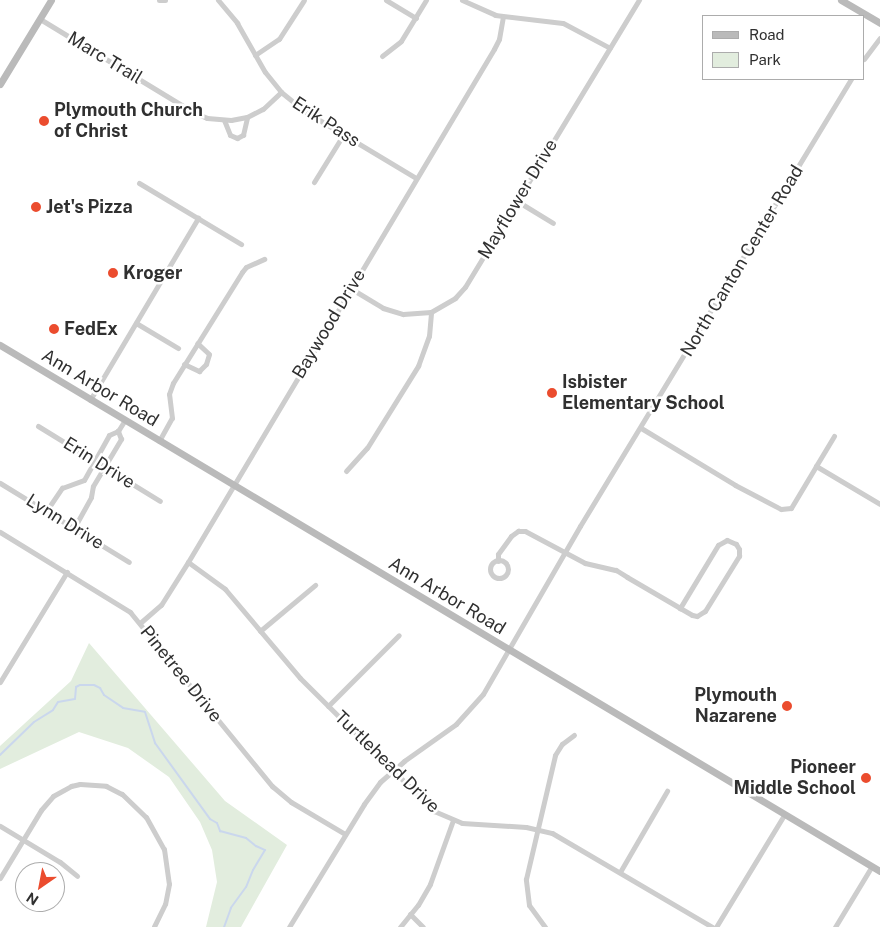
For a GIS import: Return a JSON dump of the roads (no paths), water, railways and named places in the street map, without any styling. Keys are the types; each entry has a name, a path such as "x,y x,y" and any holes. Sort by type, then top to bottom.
{"main road":[{"path":"0,84 51,0"},
{"path":"841,0 880,23"},
{"name":"Ann Arbor Road","path":"0,345 509,651 880,871"}],"street":[{"path":"159,0 165,0"},
{"name":"Erik Pass","path":"218,0 237,23 255,55 281,92 301,109 416,178"},
{"path":"255,55 278,39 304,0"},
{"path":"386,0 416,18"},
{"path":"382,56 400,41 426,0"},
{"path":"462,0 479,9 503,17 563,23 610,48"},
{"name":"Mayflower Drive","path":"350,288 394,313 413,315 431,312 448,304 462,290 639,0"},
{"name":"Baywood Drive","path":"140,623 161,605 188,562 494,49 499,39 503,17"},
{"name":"Marc Trail","path":"40,19 193,112 208,118 224,120 247,117 263,109 281,92"},
{"path":"865,58 880,38"},
{"name":"North Canton Center Road","path":"290,927 369,795 392,770 466,715 483,694 565,554 850,80"},
{"path":"224,120 230,135 237,138 243,134 247,117"},
{"path":"314,182 343,135"},
{"path":"139,183 240,244"},
{"path":"517,201 553,222"},
{"path":"90,400 198,218"},
{"path":"158,440 172,418 169,390 184,364 246,267 264,259"},
{"path":"346,471 366,448 422,358 429,336 431,312"},
{"path":"136,323 178,348"},
{"path":"184,364 199,371 206,364 209,352 197,343"},
{"path":"47,510 62,488 84,480 110,435 118,431 125,420"},
{"name":"Erin Drive","path":"38,426 160,501"},
{"path":"641,428 735,485 783,510 791,508 834,436"},
{"path":"74,528 91,497 93,486 121,439 118,431"},
{"path":"816,466 880,504"},
{"path":"84,480 93,486"},
{"name":"Lynn Drive","path":"0,483 47,510 129,562"},
{"name":"Pinetree Drive","path":"0,532 118,603 140,623 272,786 291,802 345,834"},
{"path":"498,561 498,554 504,543 515,532 529,532 565,554 585,563 616,570 680,608 694,616 704,613 739,556 739,549 736,544 727,540 718,545 680,608"},
{"name":"Turtlehead Drive","path":"188,562 224,589 281,657 429,808 453,820 472,825 537,829 571,842 712,927"},
{"path":"0,682 67,572"},
{"path":"260,631 315,585"},
{"path":"328,706 399,635"},
{"path":"545,927 532,910 526,889 537,829 555,755 562,744 574,735"},
{"path":"0,878 41,810 62,790 88,783 106,786 122,794 154,828 166,855 169,874 167,894 154,927"},
{"path":"620,872 667,791"},
{"path":"716,927 784,815"},
{"path":"400,927 430,884 453,820"},
{"path":"0,826 60,862 77,876"},
{"path":"835,927 872,866"},
{"path":"410,914 423,927"}],"waterway":[{"path":"0,755 34,722 53,710 58,702 75,699 76,687 80,685 94,685 100,688 104,695 123,708 145,712 155,743 210,819 217,823 220,831 246,838 265,850 253,870 246,887 231,908 224,927"}],"place":[{"name":"Plymouth Church of Christ","path":"44,121"},
{"name":"Jet's Pizza","path":"36,207"},
{"name":"Kroger","path":"113,273"},
{"name":"FedEx","path":"54,329"},
{"name":"Isbister Elementary School","path":"552,393"},
{"name":"Plymouth Nazarene","path":"787,706"},
{"name":"Pioneer Middle School","path":"866,778"}]}
